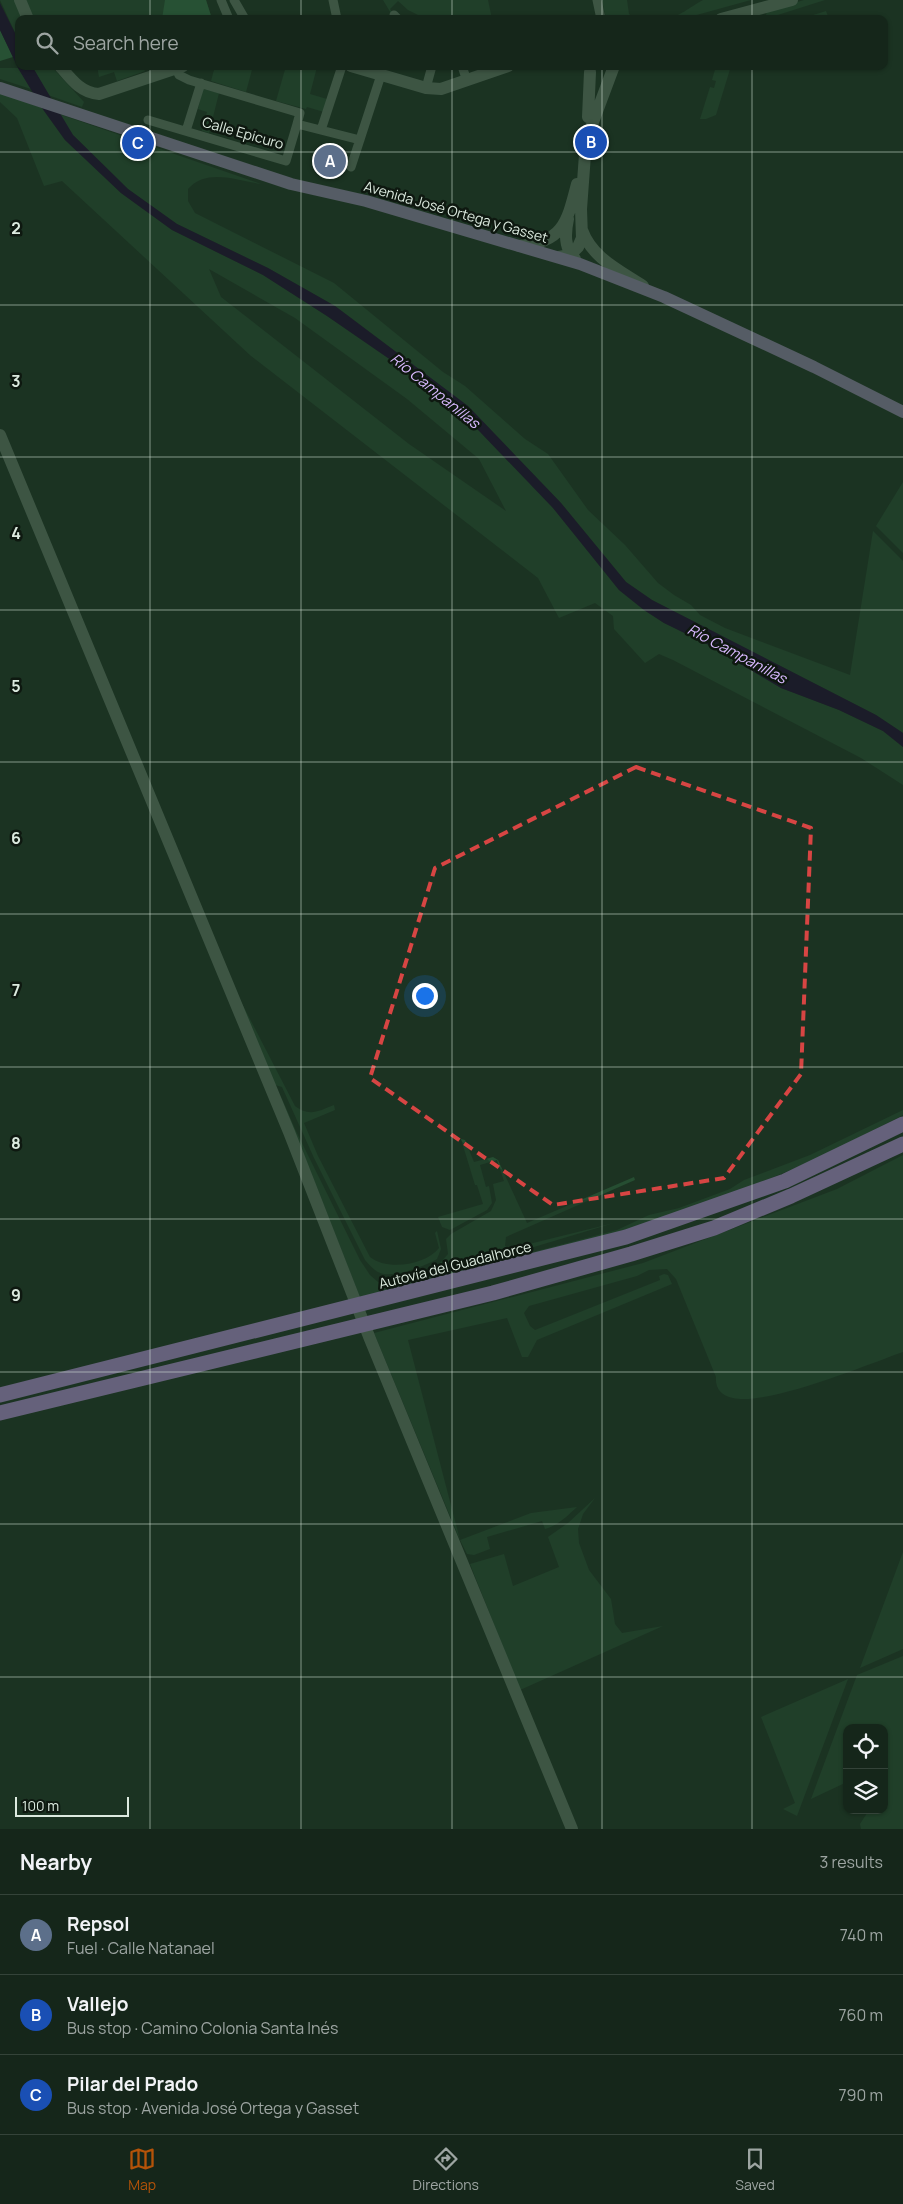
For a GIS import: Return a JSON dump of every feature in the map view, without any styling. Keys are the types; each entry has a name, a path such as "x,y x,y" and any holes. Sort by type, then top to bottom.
{"highway":[{"name":"Autovía del Guadalhorce","path":"0,1396 626,1238 785,1181 903,1124"},
{"path":"0,1414 493,1293 632,1254 714,1228 791,1196 903,1144"}],"main road":[{"name":"Avenida José Ortega y Gasset","path":"0,88 291,184 366,201 519,246 565,256 580,264 646,288 814,367 903,412"}],"street":[{"path":"20,0 26,15"},
{"path":"221,0 227,15"},
{"path":"234,0 243,15"},
{"path":"332,0 335,15"},
{"path":"597,0 600,15"},
{"path":"737,15 792,0"},
{"path":"63,70 72,81 88,93 99,94 173,70"},
{"path":"179,70 179,75 200,83 300,113 297,124 360,140"},
{"path":"321,130 341,70"},
{"path":"363,70 426,88 441,89 497,70"},
{"path":"426,88 431,70"},
{"path":"463,70 467,81"},
{"path":"565,256 570,209 583,162 587,135 591,89 587,70"},
{"path":"588,70 600,78 608,76 612,70"},
{"path":"587,135 612,70"},
{"path":"351,167 381,76"},
{"name":"Calle Epicuro","path":"186,131 200,83"},
{"name":"Calle Epicuro","path":"148,120 286,161 297,124"},
{"path":"565,256 578,247 582,230 583,162"},
{"path":"519,246 537,244 555,236 570,209"},
{"name":"Avenida José Ortega y Gasset","path":"582,230 589,247 603,260 646,288"},
{"path":"0,435 289,1132 370,1339 572,1829"}],"highlighted area":[{"path":"636,767 811,828 801,1074 724,1178 553,1205 370,1078 435,868"}],"green space":[{"path":"0,0 16,0 22,15 15,15 15,32"},
{"path":"26,0 206,0 211,15 32,15"},
{"path":"165,0 206,0 211,15 163,15"},
{"path":"383,0 488,0 491,15 418,15 408,10 398,1 390,9 393,13 392,15"},
{"path":"602,0 627,0 630,15 605,15"},
{"path":"703,0 751,0 697,15 678,15"},
{"path":"804,0 825,0 778,15 766,15 767,11"},
{"path":"826,11 828,15 813,15"},
{"path":"0,30 13,57 0,61"},
{"path":"0,68 15,68 15,70 19,70 31,89 0,79"},
{"path":"34,70 55,70 84,102 82,107 48,95"},
{"path":"98,70 145,71 117,81 114,72 99,77"},
{"path":"214,70 252,70 246,92 211,81"},
{"path":"285,70 316,70 310,94 327,99 324,112 276,101"},
{"path":"715,70 730,70 716,115 700,119 710,87 714,88 716,81 712,80"},
{"path":"203,89 219,93 209,133 202,131 207,112 198,109"},
{"path":"0,93 42,108 65,140 121,193 172,230 263,275 327,316 433,389 460,411 553,508 619,590 664,623 707,644 781,688 839,710 883,731 903,747 903,785 861,758 673,660 659,654 645,663 614,629 613,616 595,603 559,618 538,578 251,356 62,181 44,186 17,118 0,102","holes":["209,269 295,318 407,399 479,459 506,511 409,444 221,297"]},
{"path":"59,114 261,184 222,177 203,179 188,189 188,201 195,213 334,283 443,372 465,386 525,439 548,454 588,510 625,545 658,583 691,605 700,615 725,628 850,675 873,531 903,561 903,733 876,715 652,600 626,582 561,503 468,406 335,306 268,268 177,224 128,189 73,135"},
{"path":"903,482 903,553 876,526"},
{"path":"236,992 295,1106 305,1111 314,1112 334,1105 335,1110 304,1123 318,1156 370,1257 386,1264 396,1265 425,1259 439,1248 435,1233 437,1231 441,1249 437,1259 411,1270 390,1274 378,1272 365,1260 314,1158 282,1087 275,1085"},
{"path":"280,1094 295,1129 360,1260 370,1275 378,1282 468,1269 617,1230 649,1215 679,1208 730,1189 744,1180 810,1155 903,1110 903,1115 817,1159 749,1187 618,1234 361,1300"},
{"path":"461,1139 465,1140 474,1162 493,1157 498,1160 527,1223 634,1177 635,1180 506,1237 505,1246 513,1248 614,1223 497,1258 429,1269 441,1262 448,1254 446,1239 451,1234 491,1211 496,1200 493,1184 504,1181 497,1160 480,1165 486,1187 489,1186 492,1203 487,1210 450,1230 442,1227 438,1217 483,1204"},
{"path":"903,1155 903,1352 817,1383 769,1396 749,1399 729,1397 718,1388 716,1377 676,1279 667,1269 649,1270 637,1276 529,1306 524,1313 530,1326 535,1330 660,1280 659,1276 664,1274 668,1275 672,1284 537,1340 528,1357 522,1357 507,1318 408,1340 460,1540 374,1333 643,1263 837,1189"},
{"path":"595,1498 583,1514 578,1529 579,1543 589,1570 611,1599 615,1624 622,1633 663,1626 520,1690 470,1564 504,1554 513,1586 559,1567 548,1537 568,1523"},
{"path":"577,1507 559,1523 545,1529 542,1521 487,1537 490,1549 474,1555 467,1554 460,1540 531,1513"},
{"path":"903,1552 903,1649 860,1668"},
{"path":"903,1656 903,1829 861,1829 860,1824 866,1814 888,1814 888,1724 843,1724 843,1784 811,1799 857,1675"},
{"path":"848,1679 797,1816 783,1809 795,1803 761,1717"}],"water":[{"path":"0,3 15,33 15,62 0,30"},
{"name":"Río Campanillas","path":"19,70 34,70 73,135 128,189 177,224 268,268 335,306 468,406 561,503 626,582 652,600 876,715 903,733 903,747 883,731 839,710 781,688 707,644 664,623 644,610 619,590 553,508 460,411 433,389 327,316 263,275 172,230 121,193 65,140 42,108"}],"place":[{"name":"Vallejo","path":"591,142"},
{"name":"Pilar del Prado","path":"138,143"},
{"name":"Repsol","path":"330,161"}]}
